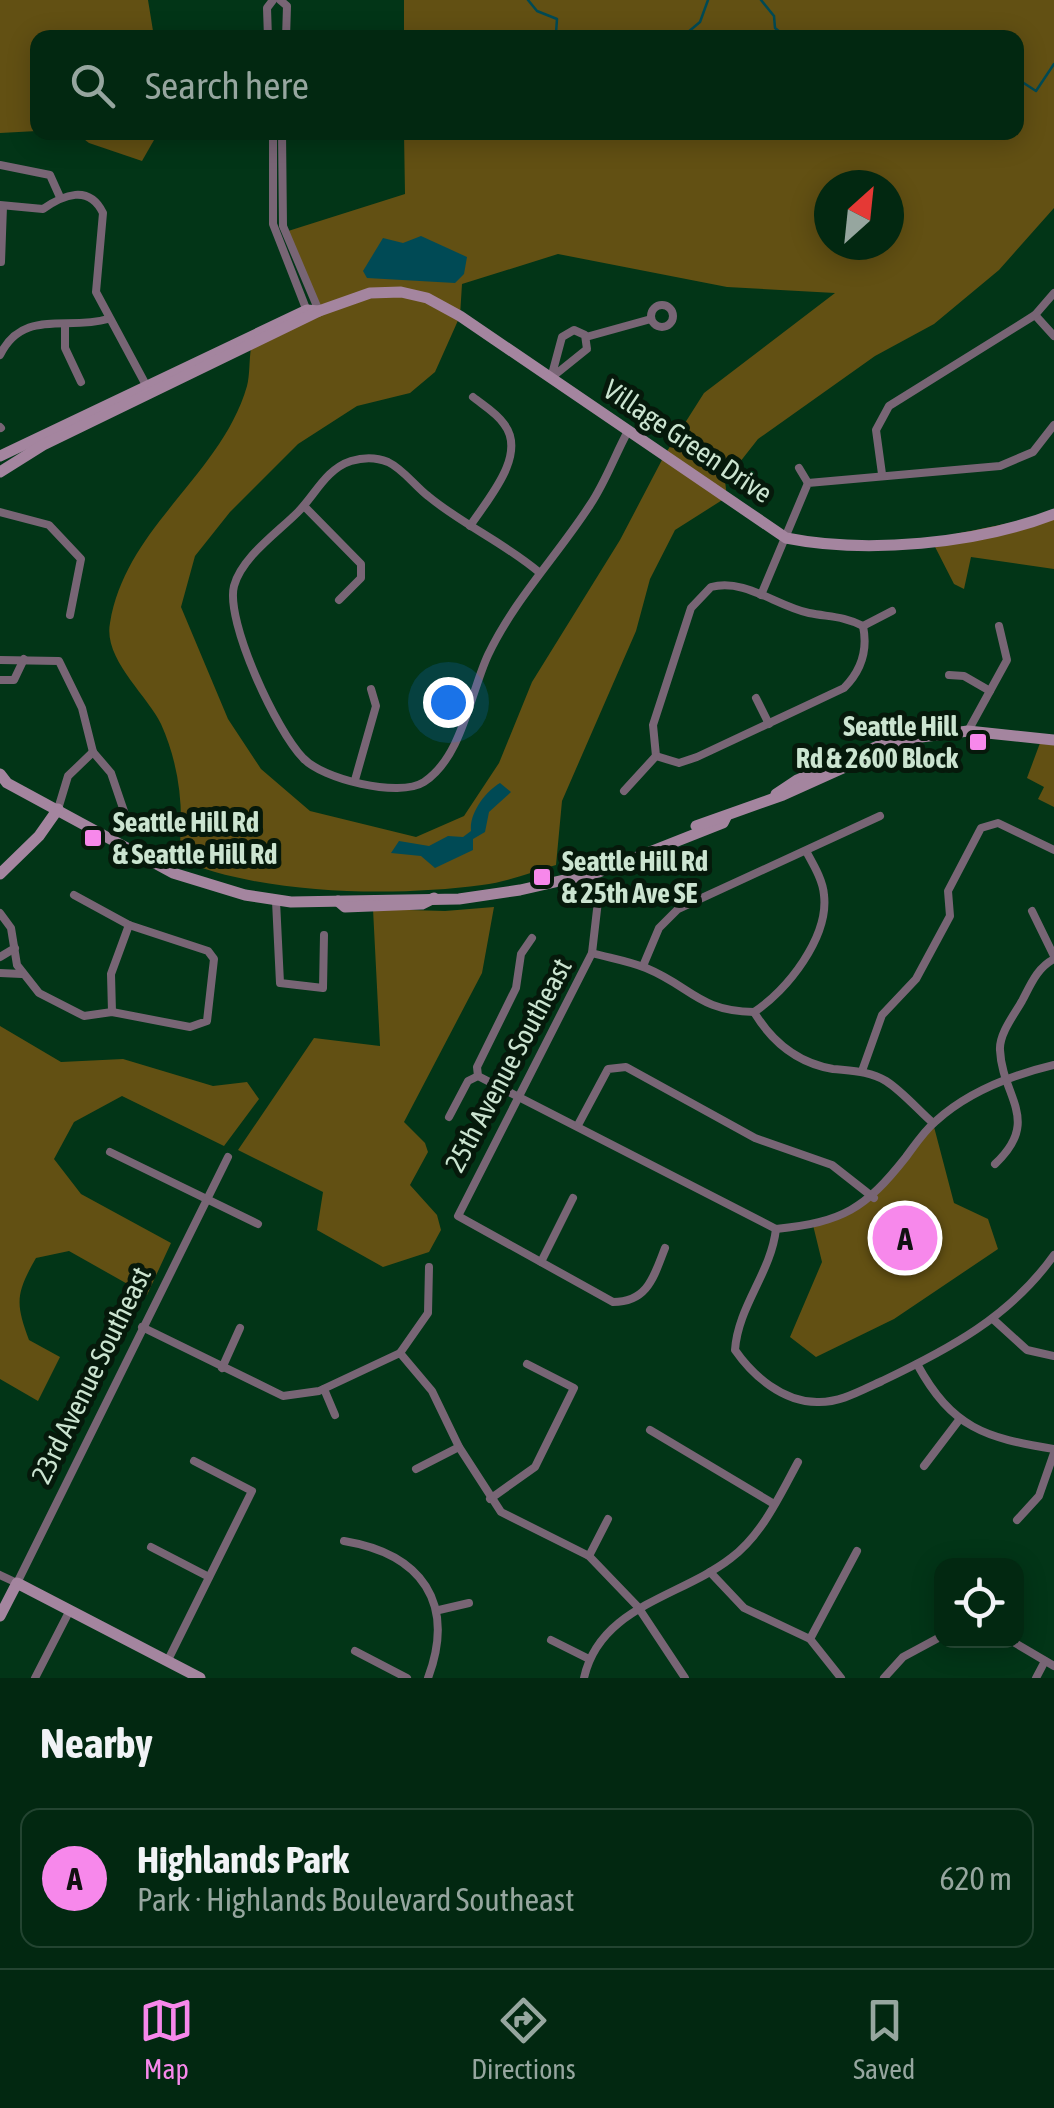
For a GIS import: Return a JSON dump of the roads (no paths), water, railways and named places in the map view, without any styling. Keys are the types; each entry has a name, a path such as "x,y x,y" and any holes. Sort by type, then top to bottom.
{"street":[{"path":"268,30 267,8 276,0 287,6 286,30"},
{"path":"272,140 273,224 312,314"},
{"path":"282,140 283,226 312,314"},
{"path":"0,165 50,176 60,195"},
{"path":"1,262 1,205 43,209 60,195 90,198 103,213 96,292 146,385"},
{"name":"Village Green Drive","path":"0,456 146,385 312,314 370,293 401,292 428,298 786,538 831,547 899,544 1003,530 1054,514"},
{"path":"882,474 876,430 889,406 1035,315 1054,293"},
{"name":"Village Green Drive","path":"0,472 43,445 312,314"},
{"path":"1035,315 1054,336"},
{"path":"0,355 14,335 42,321 65,325 108,319"},
{"path":"551,378 564,334 574,330 586,338 651,319"},
{"path":"65,325 66,348 82,382"},
{"path":"551,378 584,354 586,338"},
{"path":"470,526 507,467 512,449 505,424 473,397"},
{"path":"808,483 1000,466 1033,452 1054,425"},
{"path":"540,573 508,546 470,526 392,464 374,457 350,461 330,472 304,506 246,564 235,582 231,606 276,715 303,759 323,771 397,790 423,783 454,743 488,656 540,573 592,502 628,431"},
{"path":"799,468 808,483"},
{"path":"762,595 808,483"},
{"path":"304,506 361,564 361,578 339,600"},
{"path":"0,512 38,518 80,559 70,615"},
{"path":"624,791 656,756 653,725 691,608 711,587 724,584 863,626 892,610"},
{"path":"656,756 679,763 832,695 852,680 867,645 863,626"},
{"path":"968,731 1007,660 999,626"},
{"path":"0,660 60,661 92,738 92,752 111,772 127,820"},
{"path":"0,680 14,680 24,660"},
{"path":"949,676 964,676 990,691"},
{"path":"355,780 376,706 371,689"},
{"path":"756,698 769,724"},
{"path":"2,780 113,838 177,866 182,873 220,888 276,900 338,902 520,890 590,874 644,854 648,848 719,816 726,817 776,794 783,795 897,742 968,731 1047,734 1054,740"},
{"path":"0,874 39,836 58,809 68,776 92,752"},
{"path":"644,966 668,917 880,816"},
{"path":"862,1071 882,1015 928,962 950,916 948,891 981,828 990,822 1054,850"},
{"path":"592,953 644,966 678,984 704,1005 754,1012 793,981 822,913 825,896 806,851"},
{"name":"25th Avenue Southeast","path":"541,1262 458,1216 592,953 598,901 590,874"},
{"path":"0,913 10,928 22,974 38,993 84,1016 112,1012 200,1026 212,1012 214,959 199,947 129,925 74,895"},
{"path":"276,900 280,983 323,988 324,935"},
{"path":"995,1164 1006,1154 1017,1127 1017,1102 1000,1041 1034,978 1054,957 1032,911"},
{"path":"112,1012 111,974 129,925"},
{"path":"450,1116 468,1081 477,1074 516,988 522,954 532,938"},
{"path":"0,957 15,948"},
{"path":"0,973 22,974"},
{"path":"754,1012 768,1035 785,1049 830,1068 862,1071 886,1081 933,1123"},
{"path":"477,1074 776,1229 813,1226 846,1215 874,1198 933,1123 968,1096 1054,1064"},
{"path":"578,1125 608,1069 617,1066 780,1149 832,1165 874,1198"},
{"path":"110,1152 204,1202 258,1224"},
{"name":"23rd Avenue Southeast","path":"0,1616 228,1158"},
{"path":"573,1198 541,1262 613,1302 633,1300 651,1282 665,1248"},
{"path":"776,1229 771,1256 738,1322 736,1350 765,1382 806,1401 842,1398 868,1387 918,1364 994,1320 1054,1255"},
{"path":"142,1327 283,1396 324,1389 400,1354 428,1313 429,1268"},
{"path":"994,1320 1027,1350 1054,1356"},
{"path":"222,1368 240,1328"},
{"path":"400,1354 432,1391 459,1448 490,1499 508,1518 589,1556 638,1607 685,1678"},
{"path":"490,1499 535,1467 574,1388 527,1364"},
{"path":"918,1364 941,1402 959,1420 1003,1441 1054,1451 1038,1496 1017,1520"},
{"path":"324,1389 335,1415"},
{"path":"924,1466 959,1420"},
{"path":"650,1430 774,1504"},
{"path":"416,1470 459,1448"},
{"path":"172,1668 209,1577 252,1490 194,1461"},
{"path":"584,1678 589,1659 638,1607 710,1572 750,1540 798,1462"},
{"path":"589,1556 608,1519"},
{"path":"344,1541 365,1544 412,1569 439,1610 428,1678"},
{"path":"151,1547 209,1577"},
{"path":"810,1639 857,1551"},
{"path":"710,1572 744,1608 810,1639 841,1678"},
{"path":"0,1574 172,1668 200,1678"},
{"path":"439,1610 469,1602"},
{"path":"35,1678 70,1610"},
{"path":"551,1640 589,1659"},
{"path":"884,1678 903,1657 934,1640"},
{"path":"1023,1648 1050,1664 1036,1678"},
{"path":"354,1651 407,1678"}],"water":[{"path":"421,236 467,257 464,274 455,283 367,278 363,271 383,238 403,243"},
{"path":"500,783 511,792 489,812 485,832 473,839 473,850 435,868 421,856 391,853 399,841 429,846 448,836 463,837 471,831 480,803"}],"waterway":[{"path":"528,0 537,11 557,19 556,30"},
{"path":"690,30 700,22 708,0"},
{"path":"761,0 774,16 777,30"},
{"path":"1024,83 1036,91 1054,64"}],"place":[{"name":"Seattle Hill Rd & 2600 Block","path":"978,742"},
{"name":"Seattle Hill Rd & Seattle Hill Rd","path":"93,838"},
{"name":"Seattle Hill Rd & 25th Ave SE","path":"542,877"},
{"name":"Highlands Park","path":"905,1238"}]}
